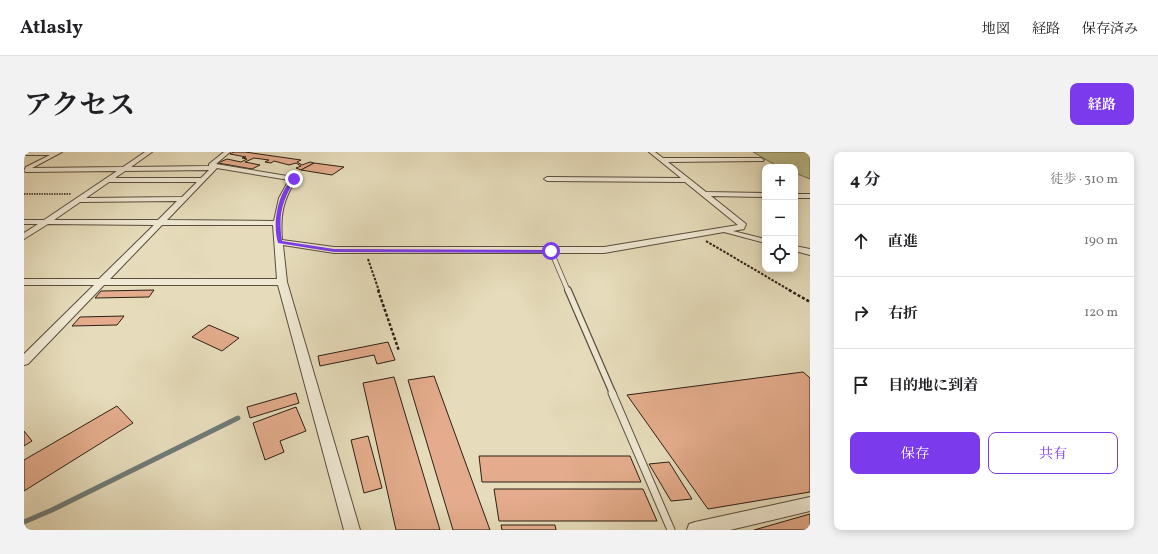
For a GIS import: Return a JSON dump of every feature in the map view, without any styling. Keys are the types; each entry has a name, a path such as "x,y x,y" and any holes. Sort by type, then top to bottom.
{"street":[{"path":"25,170 59,152"},
{"path":"24,153 59,152"},
{"path":"24,238 149,152"},
{"path":"215,167 211,165 227,152"},
{"path":"280,242 334,250 604,250 741,227 742,224 652,152"},
{"path":"662,160 761,160"},
{"path":"24,361 104,282 215,167"},
{"path":"25,170 215,167 294,179 282,198 277,223 280,242 282,282 352,530"},
{"path":"547,179 686,180"},
{"path":"107,180 202,180"},
{"path":"704,194 762,195"},
{"path":"798,196 810,196"},
{"path":"78,200 183,199"},
{"path":"24,222 277,223"},
{"path":"722,230 762,240"},
{"path":"798,249 810,252"},
{"path":"24,282 282,282"},
{"path":"695,530 810,504"}],"lane":[{"path":"551,251 671,530"}],"path":[{"path":"24,194 86,194"},
{"path":"695,235 810,302"},
{"path":"365,250 399,351"}],"green space":[{"path":"753,152 810,152 810,179 798,174 798,164 774,164"}],"building":[{"path":"234,152 245,152 301,160 297,162 302,165 310,162 314,163 301,170 296,168 301,166 296,163 289,165 274,161 271,163 265,162 269,160 254,158 245,162 260,165 252,169 218,163 227,159 241,162 247,159 242,158 246,157 230,154"},
{"path":"314,163 344,167 332,175 301,170"},
{"path":"154,290 149,297 95,298 101,291"},
{"path":"124,316 117,325 72,326 80,317"},
{"path":"209,325 239,338 222,351 192,337"},
{"path":"388,342 395,360 377,364 374,355 320,366 318,356"},
{"path":"803,372 810,378 810,492 708,509 627,395"},
{"path":"434,376 490,530 453,530 408,380"},
{"path":"394,377 440,530 396,530 363,383"},
{"path":"296,393 299,403 250,418 247,407"},
{"path":"117,406 133,423 24,491 24,460"},
{"path":"296,407 306,431 280,441 284,452 265,460 253,423"},
{"path":"24,431 32,441 24,446"},
{"path":"368,436 382,488 364,493 351,440"},
{"path":"479,456 630,456 641,482 482,482"},
{"path":"669,462 692,499 671,501 649,464"},
{"path":"494,489 643,489 657,521 499,521"},
{"path":"810,514 810,530 754,530"},
{"path":"501,525 555,525 556,530 502,530"}],"waterway":[{"path":"24,522 52,510 238,418"}],"route":[{"path":"294,179 282,198 277,223 280,242 334,250 551,251"}]}
